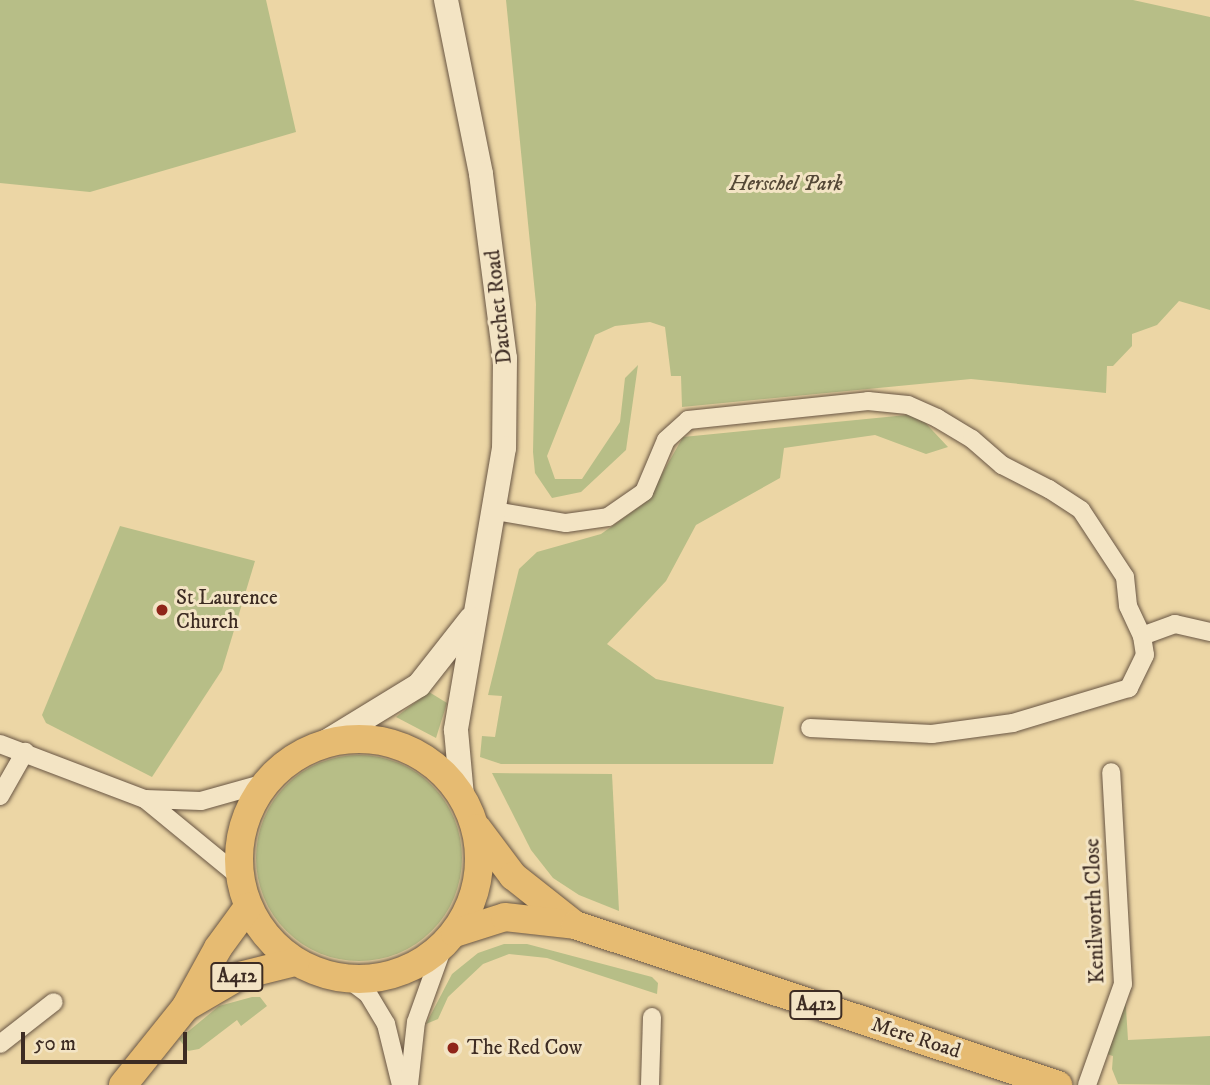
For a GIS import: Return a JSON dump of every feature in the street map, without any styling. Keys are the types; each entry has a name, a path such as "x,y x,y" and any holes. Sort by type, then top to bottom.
{"main road":[{"name":"Datchet Road","path":"446,0 481,174 502,316 506,403 495,511 474,615 456,730 462,796"},
{"name":"Datchet Road","path":"321,745 419,685 474,615"},
{"path":"387,742 407,749 442,771 462,796 475,825 478,882 450,939 416,965 383,977 348,979 295,962 267,938 248,907 240,877 239,846 248,813 265,783 290,760 321,745 387,742"},
{"name":"A412","path":"475,825 513,876 575,925"},
{"name":"A412","path":"123,1085 185,1007 218,948 248,907"},
{"name":"A412","path":"450,939 505,917 575,925"},
{"name":"Mere Road","path":"575,925 1058,1085"},
{"name":"A412","path":"185,1007 239,976 295,962"}],"street":[{"path":"495,511 566,523 608,517 644,492 666,440 688,420 869,401 908,405 972,439 1002,465 1081,510 1125,577 1128,606 1142,636 1145,655 1129,688 1013,723 932,734 810,728"},
{"path":"1142,636 1175,624 1210,632"},
{"path":"0,744 145,799 240,877"},
{"path":"0,796 25,752"},
{"name":"Kenilworth Close","path":"1087,1085 1123,984 1111,772"},
{"path":"145,799 201,801 265,783"},
{"path":"409,1085 416,1022 450,939"},
{"path":"348,979 368,994 386,1024 401,1085"},
{"path":"0,1044 54,1002"},
{"path":"650,1085 652,1017"}],"green space":[{"path":"0,0 266,0 296,132 90,192 0,183"},
{"name":"Herschel Park","path":"506,0 1133,0 1210,17 1210,310 1179,301 1157,325 1132,334 1132,346 1113,366 1107,366 1106,393 971,379 682,407 681,376 671,376 665,327 650,322 615,326 595,335 547,456 555,479 582,479 620,422 625,378 638,365 626,450 581,492 552,498 535,473 533,452 536,304"},
{"path":"917,414 948,447 926,454 875,435 784,448 780,478 696,525 666,581 607,644 656,679 784,707 773,764 501,764 480,757 482,736 495,737 502,696 488,695 519,569 537,552 601,534 646,502 683,437"},
{"path":"120,526 255,561 222,670 152,777 46,723 42,715"},
{"path":"429,692 447,703 436,738 396,717"},
{"path":"359,755 398,763 432,785 454,819 462,858 454,897 432,931 398,953 359,961 320,953 286,931 264,897 256,858 264,819 286,785 320,763"},
{"path":"492,773 612,774 619,911 579,895 553,878 531,850"},
{"path":"504,944 527,944 652,977 658,983 657,994 547,958 509,954 483,964 448,997 438,1019 426,1024 452,974 478,953"},
{"path":"1125,992 1128,1040 1210,1036 1210,1085 1118,1084 1112,1069 1113,1056 1103,1053"},
{"path":"260,997 267,1006 241,1026 237,1020 199,1049 188,1051 179,1039 219,1006"}],"place":[{"name":"St Laurence Church","path":"162,610"},
{"name":"The Red Cow","path":"453,1048"}]}
